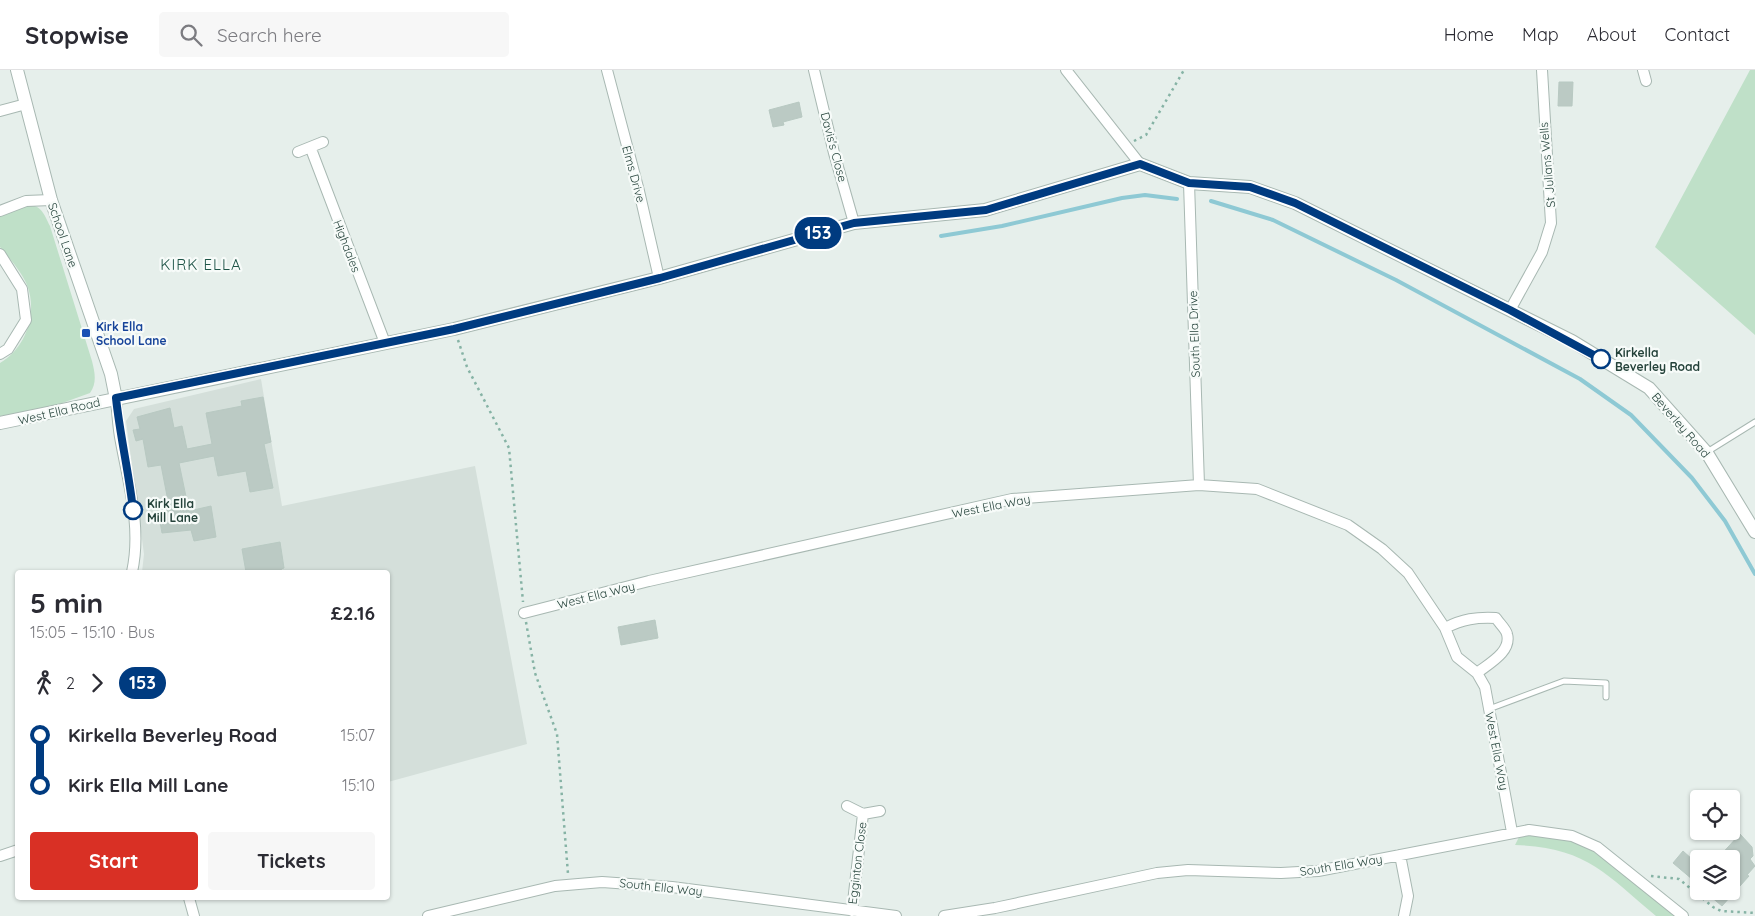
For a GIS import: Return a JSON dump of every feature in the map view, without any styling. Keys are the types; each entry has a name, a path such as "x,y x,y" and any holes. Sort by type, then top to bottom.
{"street":[{"name":"School Lane","path":"17,70 51,200 111,374 116,398"},
{"name":"Elms Drive","path":"607,70 660,278"},
{"name":"Davis's Close","path":"814,70 854,223"},
{"name":"Beverley Road","path":"1066,70 1140,164 1189,183 1250,187 1295,203 1572,342 1649,388 1707,453 1755,532"},
{"name":"St Julians Wells","path":"1510,310 1542,252 1551,223 1542,70"},
{"path":"0,111 26,104"},
{"path":"298,152 323,142"},
{"name":"Highdales","path":"311,148 385,343"},
{"name":"West Ella Road","path":"0,423 454,329 660,278 854,223 986,210 1140,164"},
{"name":"South Ella Drive","path":"1189,183 1199,485"},
{"path":"0,211 26,201 51,200"},
{"path":"0,254 22,289 26,320 8,349 0,354"},
{"path":"116,398 120,437 129,477 135,527 136,554 132,570"},
{"name":"West Ella Way","path":"524,613 649,581 1012,499 1199,485 1257,490 1348,525 1382,549 1408,573 1445,628 1457,656 1477,673 1485,687 1512,832"},
{"path":"1445,628 1476,616 1496,618 1507,634 1507,643 1497,658 1477,673"},
{"name":"Egginton Close","path":"847,806 863,814 880,810"},
{"name":"Egginton Close","path":"852,912 863,814"},
{"name":"South Ella Way","path":"944,916 988,913 1157,873 1188,870 1300,872 1400,855 1512,832 1544,831 1580,839 1597,847 1683,916"},
{"path":"0,856 15,851"},
{"path":"1400,855 1408,896 1404,916"},
{"name":"South Ella Way","path":"428,916 555,886 602,882 672,887 852,912 896,916"},
{"path":"190,900 194,916"}],"lane":[{"path":"1707,453 1755,422"},
{"path":"1489,709 1564,681 1606,683 1606,697"}],"path":[{"path":"1125,146 1146,135 1184,70"},
{"path":"1630,873 1679,879 1713,907 1732,912 1755,913"}],"shaded area":[{"path":"261,379 282,506 475,466 527,744 390,781 390,570 142,570 144,554 126,421 134,409"}],"green space":[{"path":"1750,70 1755,70 1755,335 1655,247"},
{"path":"30,205 40,209 50,226 92,361 95,374 94,382 90,393 43,410 0,416 0,363 17,348 23,339 30,318 31,307 25,280 0,247 0,215"},
{"path":"1520,835 1566,839 1593,849 1630,876 1676,916 1656,916 1607,875 1577,857 1539,847 1515,845"}],"building":[{"path":"1559,82 1573,82 1572,106 1558,106"},
{"path":"799,102 802,117 783,122 784,125 773,127 769,110"},
{"path":"263,397 271,442 264,444 273,488 250,492 246,471 218,476 214,456 179,463 189,511 211,506 216,537 194,541 191,530 162,533 159,516 166,515 163,502 168,501 161,465 148,467 143,439 136,441 133,430 140,429 137,417 170,408 174,428 182,426 187,449 212,444 206,413 242,406 241,401"},
{"path":"280,542 284,568 281,570 246,570 242,549"},
{"path":"655,620 658,638 621,645 618,627"},
{"path":"1740,834 1752,847 1753,856 1750,859 1755,866 1740,886 1740,850 1725,850 1734,840 1740,840"},
{"path":"1683,851 1690,857 1690,877 1673,863"},
{"path":"1715,900 1727,900 1722,906"}],"waterway":[{"path":"941,236 1002,226 1122,198 1145,195 1177,199"},
{"path":"1211,201 1273,220 1396,280 1580,379 1631,415 1692,478 1725,521 1755,574"}],"bus line":[{"name":"153","path":"133,510 129,477 120,437 116,398 454,329 660,278 854,223 986,210 1140,164 1189,183 1250,187 1295,203 1510,310 1601,359"}],"place":[{"name":"Kirk Ella School Lane","path":"86,333"},
{"name":"Kirkella Beverley Road","path":"1601,359"},
{"name":"Kirk Ella Mill Lane","path":"133,510"}],"district":[{"name":"KIRK ELLA","path":"201,264"}]}
